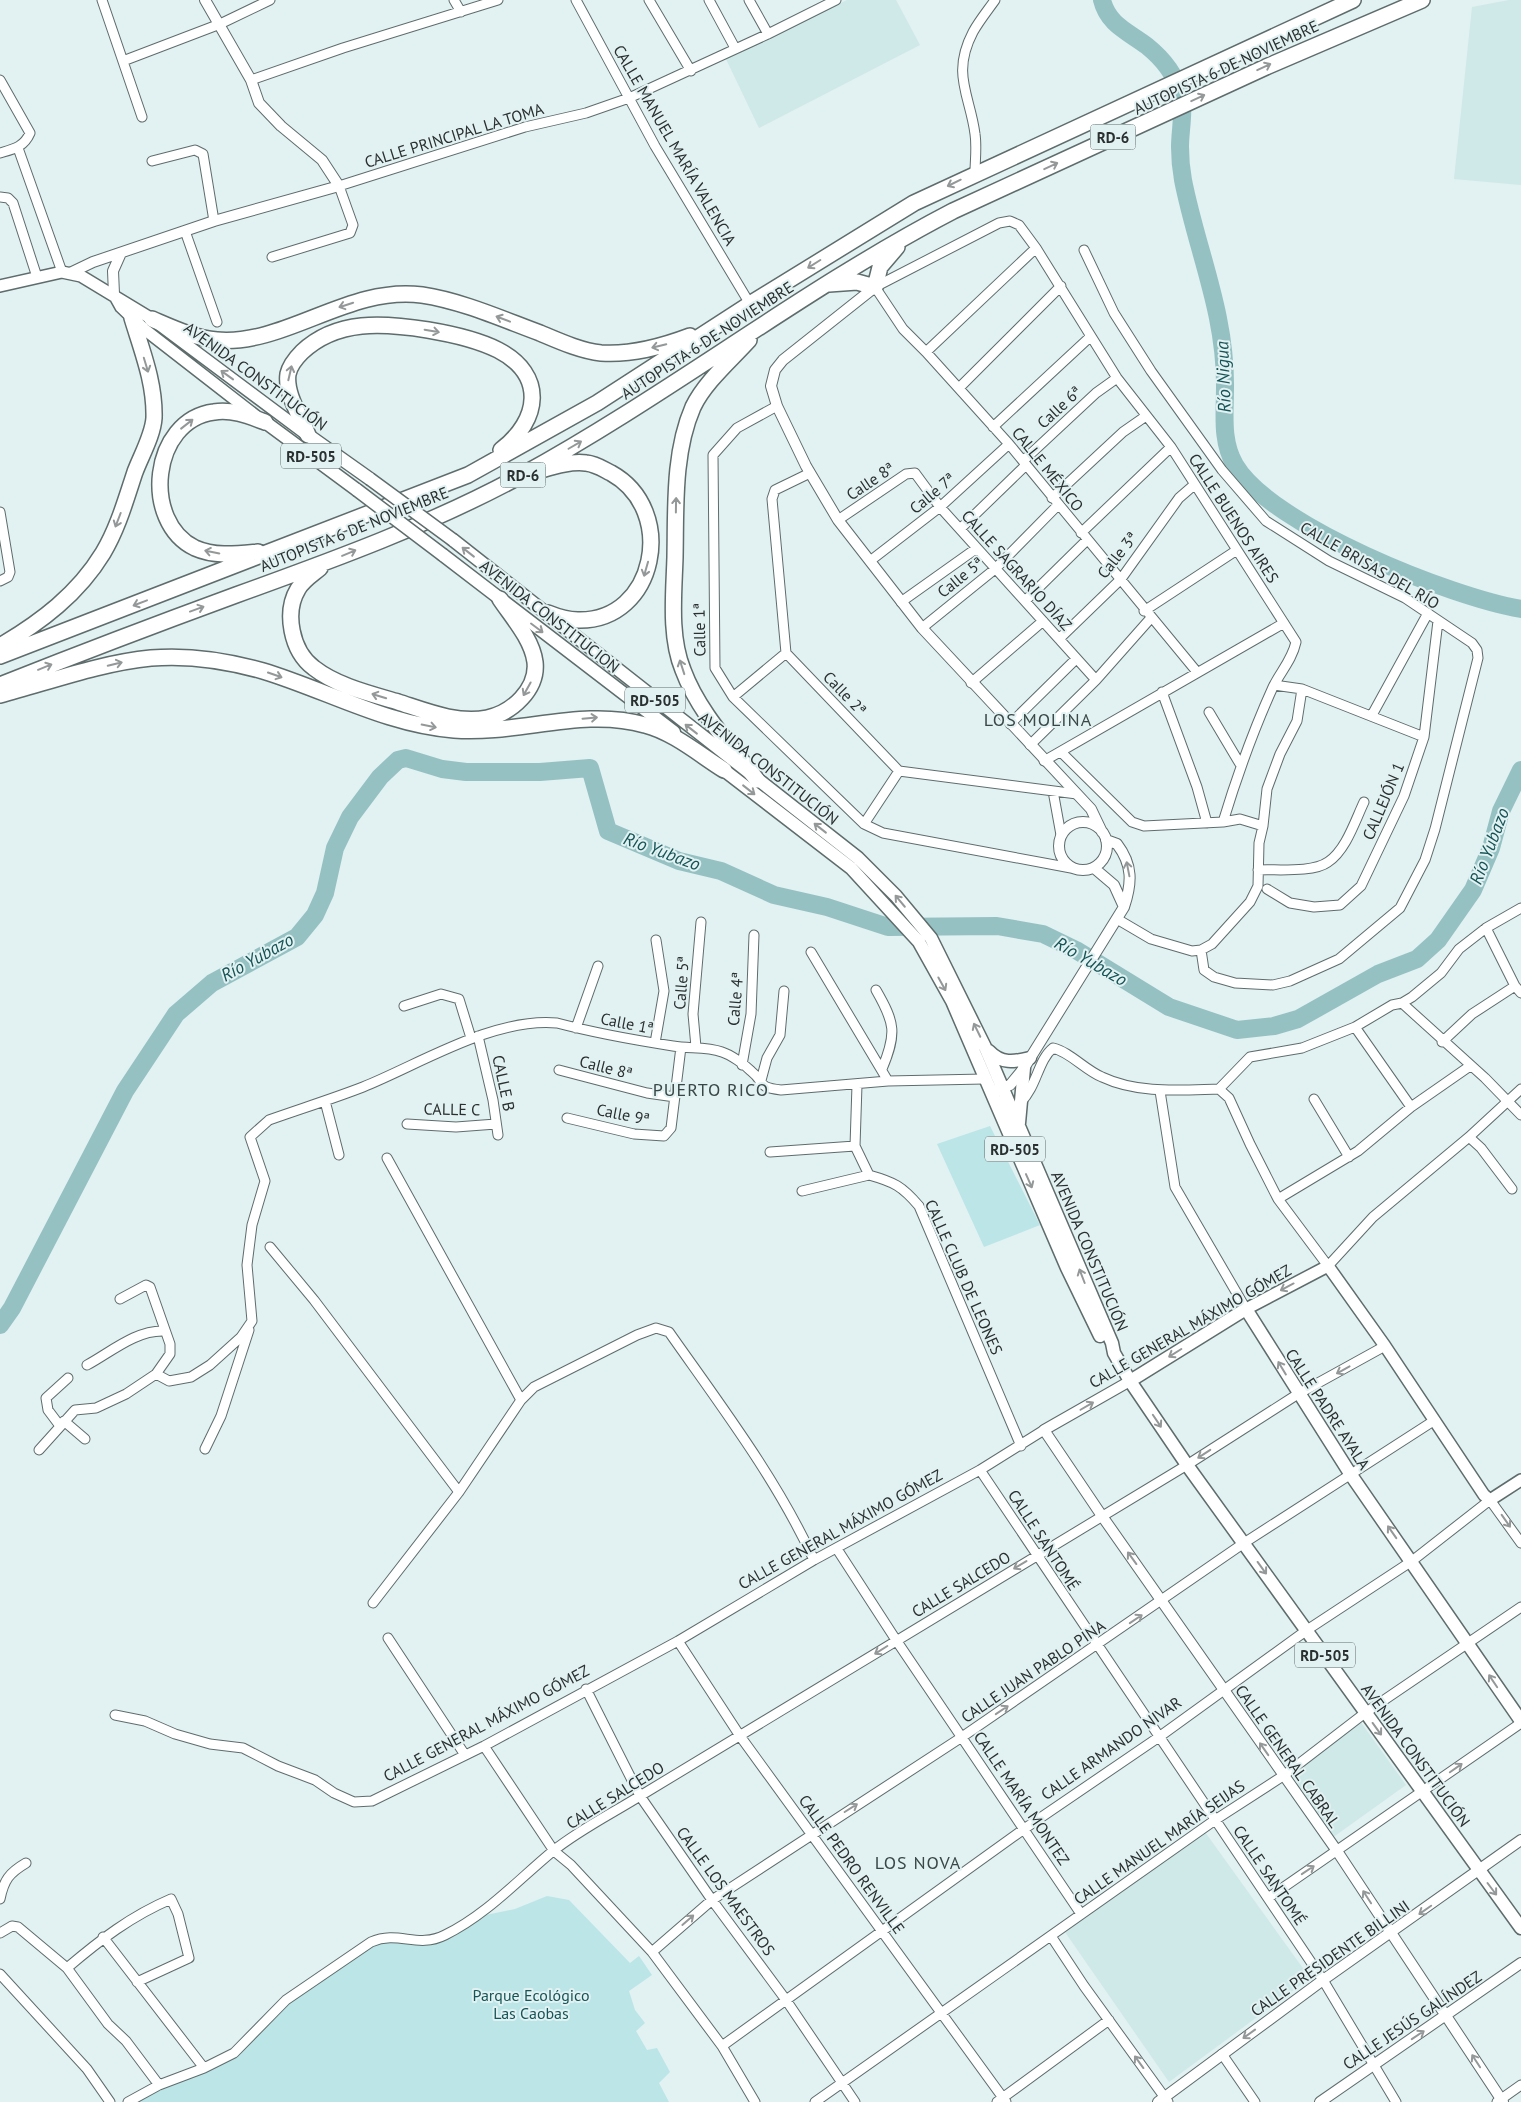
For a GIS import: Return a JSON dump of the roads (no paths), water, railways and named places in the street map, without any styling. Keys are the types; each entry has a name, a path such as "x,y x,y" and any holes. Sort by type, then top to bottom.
{"highway":[{"name":"AUTOPISTA 6 DE NOVIEMBRE","path":"0,656 277,551 468,475 597,403 750,304 882,222 998,162 1353,0"},
{"name":"AUTOPISTA 6 DE NOVIEMBRE","path":"0,685 126,636 328,562 438,516 521,476 641,404 825,284 910,234 1007,186 1220,88 1363,23 1422,0"},
{"path":"825,284 857,282 875,287 880,267 910,234"},
{"path":"152,319 201,338 237,339 264,334 347,304 386,295 422,296 491,314 598,353 616,354 633,353 666,345 721,324"},
{"path":"0,646 39,623 83,581 104,553 118,522 154,420 153,392 149,373 132,318"},
{"path":"308,435 288,383 291,366 311,344 324,336 342,330 376,324 454,334 498,350 510,358 522,369 529,383 532,398 531,414 514,438 468,475"},
{"path":"757,780 706,713 683,670 674,625 674,575 677,484 680,457 694,406 707,387 762,325"},
{"path":"265,422 246,415 213,412 198,416 173,437 165,450 162,463 161,499 171,524 180,538 194,547 209,553 223,554 277,551"},
{"path":"521,476 572,462 598,466 631,487 642,504 650,524 652,545 646,572 640,585 613,612 578,620 548,614"},
{"path":"328,562 299,586 293,598 290,614 292,629 303,656 313,668 341,682 446,716 487,718 502,713 512,708 528,688 534,674 535,662 530,646 500,599"},
{"path":"0,695 125,662 151,658 192,658 262,671 406,722 453,730 495,731 599,718 647,725 675,739 724,770"}],"main road":[{"path":"0,286 66,273"},
{"name":"AVENIDA CONSTITUCIÓN","path":"66,273 114,294 152,319 453,540 757,780 855,863"},
{"name":"AVENIDA CONSTITUCIÓN","path":"114,294 132,318 216,386 357,490"},
{"name":"AVENIDA CONSTITUCION","path":"357,490 724,770 855,863 925,940 984,1079 1092,1321 1106,1347 1114,1353"},
{"name":"AVENIDA CONSTITUCIÓN","path":"925,940 985,1047 1003,1088 1015,1103 1019,1126 1112,1343 1114,1353"},
{"path":"985,1047 1000,1060 1013,1062 1029,1060 1015,1103"},
{"path":"1328,1266 1385,1346 1484,1495 1490,1500"},
{"name":"CALLE GENERAL MÁXIMO GÓMEZ","path":"1130,1381 1246,1309 1328,1266"},
{"name":"CALLE PADRE AYALA","path":"1246,1309 1298,1394 1351,1474 1521,1722"},
{"name":"RD-505","path":"1114,1353 1130,1381"},
{"name":"AVENIDA CONSTITUCIÓN","path":"1130,1381 1187,1465 1521,1928"},
{"name":"CALLE ARMANDO NIVAR","path":"1490,1500 1521,1480"}],"street":[{"path":"102,0 142,117"},
{"path":"205,0 251,80 259,103 281,126 322,160 339,186 353,225 350,233 272,257"},
{"path":"123,61 220,24 270,0"},
{"path":"454,0 461,12"},
{"path":"251,80 342,48 497,0"},
{"name":"CALLE MANUEL MARÍA VALENCIA","path":"576,0 629,98 750,304"},
{"path":"649,0 691,71"},
{"path":"709,0 735,48"},
{"path":"749,0 768,34"},
{"name":"CALLE PRINCIPAL LA TOMA","path":"66,273 214,221 339,186 525,127 586,113 629,98 691,71 836,0"},
{"path":"975,173 975,135 964,93 962,77 964,57 973,32 995,0"},
{"path":"0,80 30,133 27,142 18,148 0,153"},
{"path":"18,148 66,273"},
{"path":"152,161 194,150 203,154 214,221"},
{"path":"0,198 8,198 13,202 38,277"},
{"name":"CALLE BUENOS AIRES","path":"875,287 1004,221 1019,225 1061,286 1090,337 1117,378 1170,447 1237,550 1296,642 1294,654 1274,685 1240,764 1223,822"},
{"path":"184,231 217,322"},
{"path":"926,352 1036,248"},
{"name":"CALLE BRISAS DEL RÍO","path":"1084,250 1114,313 1151,370 1244,498 1266,521 1298,542 1405,598 1472,644 1477,650 1478,658 1435,829 1425,860 1400,908 1339,959 1290,981 1273,985 1235,983 1214,977 1204,970 1201,950"},
{"path":"114,294 113,271 121,253"},
{"path":"959,388 1061,286"},
{"path":"875,287 796,348 779,365 775,370 771,386 777,406 810,473 838,520 901,602 971,683 1091,810 1104,836 1107,851 1094,868 1078,870 1071,868 1064,861 1059,853 1058,844 1061,835 1068,827 1076,823 1086,822 1095,826 1104,836 1117,844 1128,864 1131,887 1124,907 1105,940 1029,1060 1010,1085 991,1093"},
{"name":"CALLE MÉXICO","path":"875,287 903,329 1009,444 1121,579 1150,619 1197,672"},
{"path":"994,427 1090,337"},
{"name":"Calle 6ª","path":"960,529 1096,393 1117,378"},
{"name":"Calle 1ª","path":"777,406 737,428 713,455 715,668 733,697 864,824 883,833 1071,868"},
{"name":"Calle 5ª","path":"922,628 995,568 1055,501 1123,432 1146,416"},
{"name":"Calle 7ª","path":"870,561 940,507 1009,444"},
{"path":"1025,601 1084,536 1170,447"},
{"path":"733,697 786,653 772,499 775,490 810,473"},
{"name":"Calle 8ª","path":"838,520 906,474 915,473 919,478"},
{"name":"CALLE SAGRARIO DÍAZ","path":"919,478 940,507 1096,680"},
{"name":"Calle 3ª","path":"1059,639 1121,579 1179,498 1194,485"},
{"path":"0,512 10,572 8,577 0,581"},
{"path":"901,602 977,548"},
{"path":"1144,611 1237,550"},
{"path":"1372,715 1428,613"},
{"path":"1030,745 1096,680 1150,619"},
{"name":"CALLEJÓN 1","path":"1267,889 1290,903 1314,908 1340,904 1361,886 1404,796 1424,737 1438,620"},
{"path":"971,683 1043,622"},
{"path":"1044,761 1284,624"},
{"name":"Calle 2ª","path":"786,653 899,771"},
{"path":"1010,724 1076,659"},
{"path":"1274,685 1302,689 1424,737"},
{"path":"1117,919 1152,939 1192,951 1201,950 1212,944 1250,902 1258,886 1267,789 1280,754 1297,721 1302,689"},
{"path":"1162,692 1197,787 1207,823"},
{"path":"1209,712 1240,764"},
{"path":"1061,752 1132,822 1144,826 1223,822 1240,819 1263,826"},
{"path":"864,824 899,771 1077,794"},
{"path":"1053,791 1061,835"},
{"path":"1258,870 1315,867 1328,862 1339,850 1364,802"},
{"path":"1094,868 1114,885 1124,907"},
{"path":"1219,1089 1250,1057 1302,1048 1355,1027 1392,1005 1402,1003 1441,973 1460,950 1486,928 1521,908"},
{"name":"Calle 5ª","path":"696,1047 693,1014 701,922"},
{"path":"1486,928 1515,986 1521,993"},
{"name":"Calle 4ª","path":"742,1065 752,1014 754,935"},
{"path":"655,1043 664,991 656,940"},
{"path":"811,952 888,1081"},
{"path":"576,1028 598,966"},
{"path":"1442,1042 1472,1014 1515,986"},
{"path":"876,990 888,1011 894,1036 882,1069"},
{"path":"784,991 780,1035 767,1058 760,1084 781,1090 888,1081 984,1079"},
{"name":"CALLE B","path":"404,1006 442,994 459,999 475,1037 494,1100 498,1136"},
{"path":"1402,1003 1521,1115"},
{"name":"Calle 1ª","path":"252,1321 248,1265 249,1246 257,1202 265,1181 250,1137 269,1120 363,1087 475,1037 542,1021 655,1043 723,1052 752,1071 760,1084"},
{"path":"1355,1027 1412,1107"},
{"path":"674,1097 681,1047"},
{"path":"1015,1103 1029,1094 1046,1054 1053,1048 1060,1050 1088,1071 1116,1084 1160,1091 1219,1089 1229,1098 1278,1199 1328,1266"},
{"path":"1278,1199 1349,1156 1412,1107 1470,1066"},
{"name":"Calle 8ª","path":"559,1070 647,1093 674,1097"},
{"path":"802,1191 869,1175 855,1146 857,1085"},
{"name":"CALLE GENERAL MÁXIMO GÓMEZ","path":"1328,1266 1373,1217 1469,1137 1521,1088"},
{"name":"CALLE PADRE AYALA","path":"1160,1091 1175,1187 1246,1309"},
{"name":"Calle 9ª","path":"567,1118 634,1134 664,1136 671,1128 674,1097"},
{"path":"1314,1099 1349,1156"},
{"path":"325,1101 339,1155"},
{"name":"CALLE C","path":"407,1124 456,1127 496,1124"},
{"path":"1469,1137 1481,1148 1512,1189"},
{"path":"770,1152 855,1146"},
{"path":"387,1158 521,1400"},
{"name":"CALLE CLUB DE LEONES","path":"869,1175 893,1182 905,1190 919,1206 1021,1446"},
{"path":"270,1247 314,1300 459,1492"},
{"path":"39,1450 75,1410 96,1408 126,1394 156,1374 170,1354 170,1344 148,1285 120,1299"},
{"path":"156,1374 169,1381 191,1377 210,1365 241,1337 252,1321"},
{"path":"205,1449 224,1407 252,1321"},
{"path":"373,1603 459,1492 521,1400 534,1386 637,1335 656,1328 669,1332 785,1500 814,1560"},
{"path":"87,1365 139,1335 151,1330 164,1331"},
{"name":"CALLE SALCEDO","path":"128,2102 159,2085 204,2068 234,2053 286,2000 371,1942 382,1937 394,1937 428,1942 476,1917 502,1894 532,1872 554,1851 640,1796 1187,1465 1298,1394 1385,1346"},
{"path":"68,1378 46,1398 48,1410 62,1424 85,1439"},
{"name":"CALLE GENERAL MÁXIMO GÓMEZ","path":"115,1715 145,1721 175,1734 210,1744 243,1748 278,1766 315,1780 334,1793 354,1802 372,1801 484,1746 678,1640 814,1560 980,1470 1044,1430 1130,1381"},
{"name":"CALLE JUAN PABLO PINA","path":"652,1952 712,1900 812,1833 962,1737 1244,1543 1435,1420"},
{"name":"CALLE GENERAL CABRAL","path":"1044,1430 1102,1516 1163,1600 1222,1690 1336,1850 1500,2101"},
{"name":"CALLE SANTOMÉ","path":"980,1470 1096,1646 1323,1980 1396,2102"},
{"path":"1490,1500 1521,1543"},
{"name":"CALLE ARMANDO NIVAR","path":"722,2046 1024,1828 1159,1737 1307,1630 1412,1561 1490,1500"},
{"name":"CALLE MARÍA MONTEZ","path":"837,1549 896,1640 1081,1914"},
{"name":"CALLE MANUEL MARÍA SEIJAS","path":"814,2102 1215,1820 1283,1776 1365,1712 1521,1607"},
{"path":"388,1638 465,1755"},
{"name":"CALLE PEDRO RENVILLE","path":"678,1640 740,1736 812,1833 1002,2100"},
{"name":"CALLE LOS MAESTROS","path":"586,1689 640,1796 712,1900 786,2000 855,2102"},
{"path":"1268,1898 1521,1722"},
{"path":"484,1746 554,1851 571,1865 652,1952 722,2046 755,2102"},
{"name":"CALLE PRESIDENTE BILLINI","path":"1163,2100 1323,1980 1521,1840"},
{"path":"0,1899 4,1881 11,1872 26,1863"},
{"path":"67,1968 103,1937 144,1910 171,1899 178,1914 189,1958 137,1982"},
{"path":"0,1933 12,1926 18,1927 67,1968 108,2024 126,2041 159,2085"},
{"path":"1051,1936 1163,2100"},
{"path":"103,1937 204,2068"},
{"name":"CALLE JESÚS GALÍNDEZ","path":"1320,2102 1521,1964"},
{"path":"0,1974 86,2069 110,2102"},
{"path":"1002,2100 1109,2020"},
{"path":"1222,2054 1255,2102"},
{"path":"1500,2101 1521,2085"}],"waterway":[{"name":"Río Nigua","path":"1102,0 1105,9 1114,22 1158,56 1172,73 1178,86 1182,106 1180,147 1182,176 1210,282 1221,334 1224,360 1226,437 1235,465 1255,488 1285,512 1323,534 1409,574 1490,602 1521,609"},
{"name":"Río Yubazo","path":"0,1325 12,1308 125,1091 176,1014 212,983 297,937 315,915 325,893 335,848 350,817 380,777 398,760 406,758 442,769 466,772 540,772 590,768 608,831 679,861 721,871 774,895 827,907 888,927 997,926 1043,934 1076,950 1169,1007 1237,1030 1274,1026 1298,1019 1378,974 1417,959 1438,940 1473,890 1491,848 1501,811 1521,770"}],"district":[{"name":"LOS MOLINA","path":"1038,719"},
{"name":"PUERTO RICO","path":"711,1089"},
{"name":"LOS NOVA","path":"918,1862"}],"park label":[{"name":"Parque Ecológico Las Caobas","path":"531,2004"}]}
